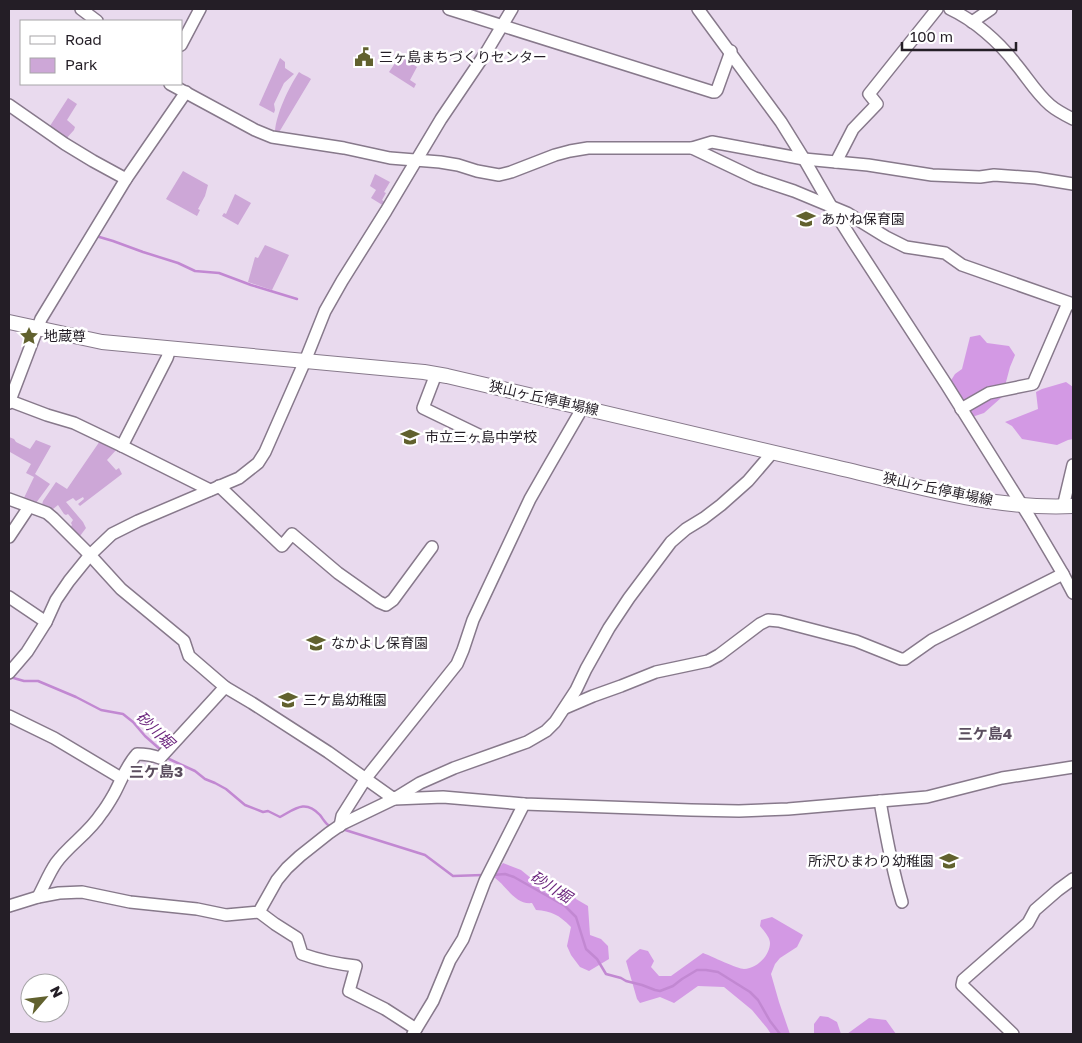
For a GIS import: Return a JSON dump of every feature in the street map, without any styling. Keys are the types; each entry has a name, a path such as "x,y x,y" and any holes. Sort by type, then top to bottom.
{"main road":[{"name":"狭山ヶ丘停車場線","path":"9,322 102,342 436,374 968,497 1022,505 1068,507"}],"street":[{"path":"81,9 96,20"},
{"path":"182,43 200,9"},
{"path":"449,9 713,92 717,90 731,51"},
{"path":"9,673 22,658 46,622 56,600 69,581 90,555 112,534 239,478 258,463 265,452 325,311 441,119 512,9"},
{"path":"698,9 731,51 781,122 831,206 1022,505 1073,593"},
{"path":"836,162 853,129 877,104 869,94 936,9"},
{"path":"950,9 964,16 1002,48 1039,94 1050,105 1073,119"},
{"path":"972,22 991,9"},
{"path":"172,85 254,130 272,137 344,148 390,158 449,164 476,171 499,174 511,172 555,155 588,148 692,148 712,142 804,159 868,165 932,175 980,177 994,175 1036,178 1073,184"},
{"path":"186,92 126,179 41,319 9,402 47,416 74,423 214,488 282,546 292,534 338,573 386,605 393,600 432,547"},
{"path":"9,105 93,162 126,179"},
{"path":"692,148 755,178 794,191 847,213 906,247 945,253 962,265 1070,304 1033,384 989,393 961,408"},
{"path":"122,446 170,349"},
{"path":"436,374 423,408 485,438"},
{"path":"340,826 342,816 366,778 457,664 464,650 473,620 530,499 583,407"},
{"path":"259,912 277,880 287,868 340,826 394,799 420,783 454,768 526,742 546,731 565,708 609,628 661,554 686,529 704,518 748,481 772,452"},
{"path":"1068,507 1073,465"},
{"path":"9,499 54,518 121,589 184,641 188,656 225,687 328,752 394,799 443,797 524,804 739,811 927,797 1002,778 1073,767"},
{"path":"9,538 29,507"},
{"path":"565,708 656,672 708,661 768,620 779,621 856,641 901,660 905,659 932,640 1063,574"},
{"path":"9,597 46,622"},
{"path":"38,897 56,863 95,824 137,754 163,755 225,687"},
{"path":"9,716 54,738 121,778"},
{"path":"880,801 888,849 902,902"},
{"path":"9,906 38,897 59,893 82,892 130,902 226,915 259,912 297,938 302,954 356,966 349,991 385,1009 415,1032 433,1001 450,960 463,939 485,881 524,804"},
{"path":"1013,1034 962,985 963,980 1028,923 1035,910 1073,880"}],"green space":[{"path":"400,56 417,67 410,80 416,84 414,88 389,72"},
{"path":"280,58 285,62 285,68 294,74 284,83 274,104 274,113 259,105"},
{"path":"299,72 311,79 278,134 275,132 280,109"},
{"path":"68,98 77,104 67,120 75,127 74,130 65,140 48,129"},
{"path":"183,171 208,185 197,216 166,199"},
{"path":"375,174 390,182 382,200 387,204 384,206 371,198 376,190 370,186"},
{"path":"235,194 251,203 238,225 222,216 224,213 226,214"},
{"path":"265,245 289,255 272,290 248,282 255,257 258,258"},
{"path":"9,437 30,449 36,440 51,446 35,474 50,484 36,503 22,502 34,477 26,473 31,464 9,453"},
{"path":"102,438 117,449 107,460 116,470 119,468 122,474 80,506 78,504 84,499 83,497 76,501 73,498 66,502 86,528 80,536 76,537 68,530 73,520 68,514 64,514 58,505 48,513 41,508 43,501 56,482 67,489"}],"shaded area":[{"path":"980,335 987,343 1009,346 1015,355 1002,397 984,413 972,417 950,382 955,374 962,369 970,337"},
{"path":"1066,382 1073,387 1073,439 1057,445 1022,439 1012,426 1005,422 1038,409 1036,392"},
{"path":"503,863 521,870 532,879 555,883 572,891 576,899 588,906 590,935 601,939 608,946 609,959 589,971 580,967 567,946 571,927 555,914 536,910 532,903 520,901 492,876"},
{"path":"772,917 803,935 797,947 780,958 775,964 771,974 790,1034 771,1034 752,1010 724,987 698,986 674,1003 660,997 640,1003 637,999 626,961 640,949 648,951 654,961 651,967 659,976 671,976 703,953 736,967 744,969 754,967 768,952 770,943 760,926 761,920"},
{"path":"820,1016 828,1017 837,1022 841,1034 814,1034 814,1024"},
{"path":"869,1018 886,1020 896,1034 847,1034"}],"waterway":[{"path":"96,236 178,263 195,271 219,273 297,299"},
{"name":"砂川堀","path":"10,677 24,681 38,681 101,710 123,714 162,751"},
{"name":"砂川堀","path":"166,755 169,759 226,789 245,805 263,812 268,811 280,817 300,807 310,807 331,827"},
{"name":"砂川堀","path":"342,829 425,855 453,876 483,875"},
{"name":"砂川堀","path":"493,875 505,874 514,877 565,906 576,917 586,949 597,959 606,974 660,991 673,986 697,970 718,972 750,992 758,1000 780,1034"}],"place":[{"name":"三ヶ島まちづくりセンター","path":"364,57"},
{"name":"あかね保育園","path":"806,219"},
{"name":"地蔵尊","path":"29,336"},
{"name":"市立三ヶ島中学校","path":"410,437"},
{"name":"なかよし保育園","path":"316,643"},
{"name":"三ケ島幼稚園","path":"288,700"},
{"name":"所沢ひまわり幼稚園","path":"949,861"}],"district":[{"name":"三ケ島4","path":"985,734"},
{"name":"三ケ島3","path":"156,772"}]}
